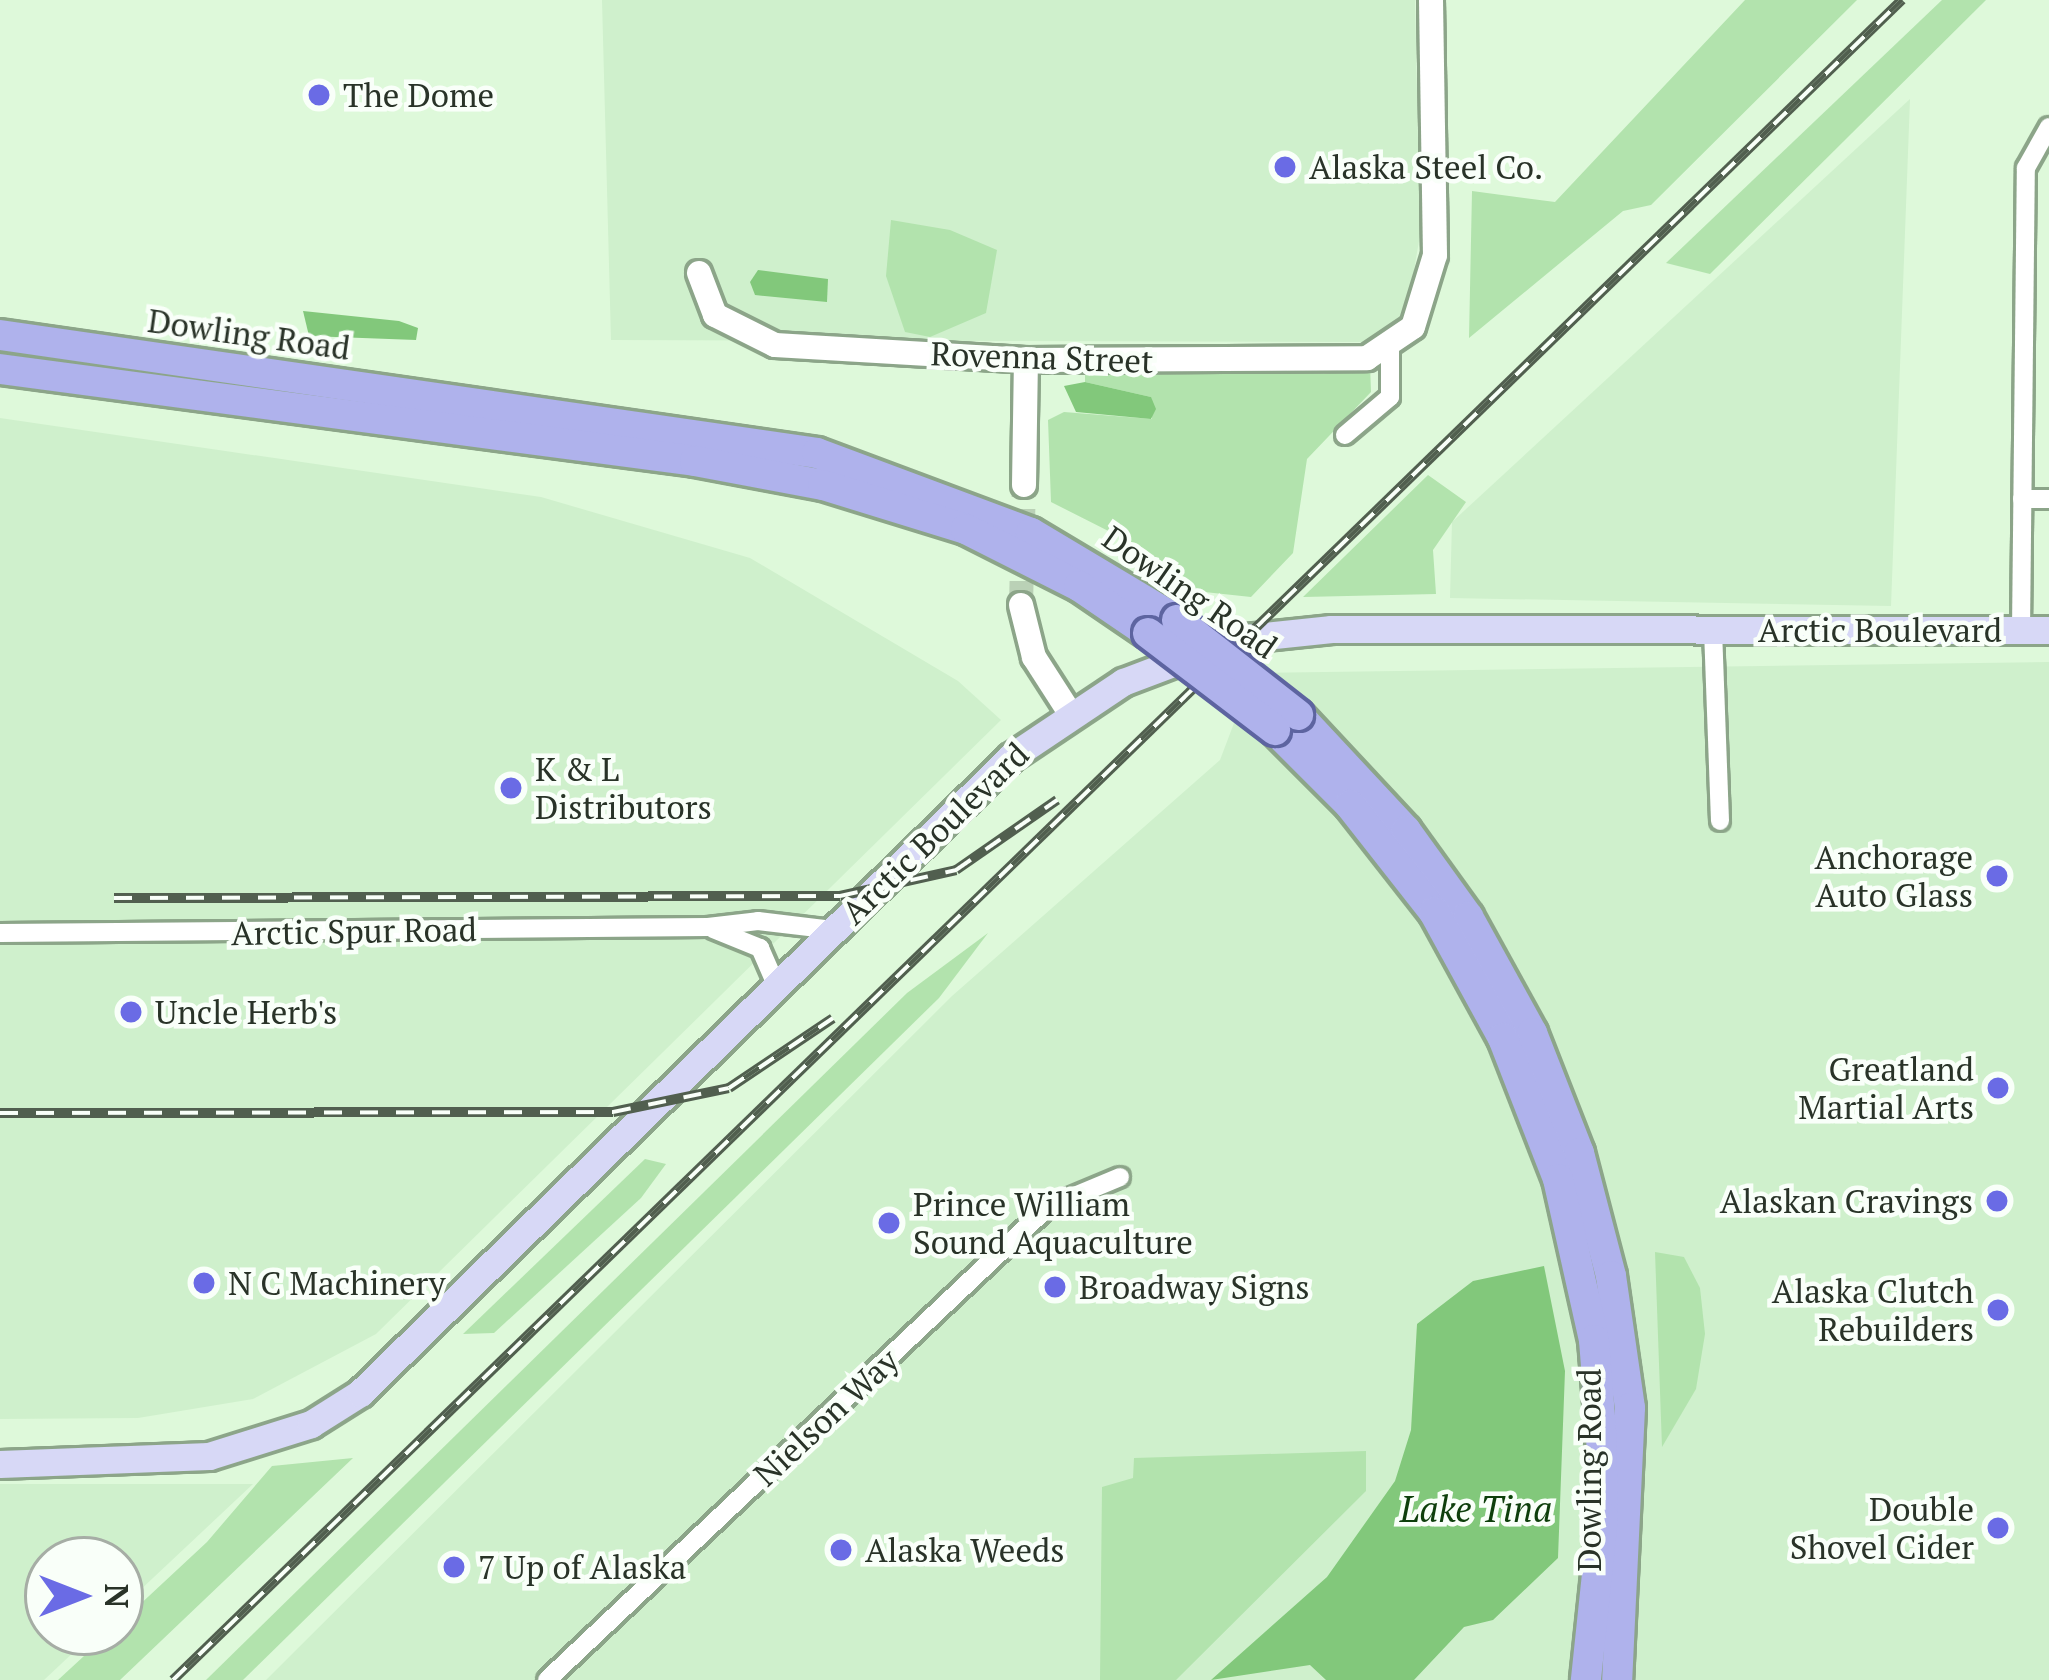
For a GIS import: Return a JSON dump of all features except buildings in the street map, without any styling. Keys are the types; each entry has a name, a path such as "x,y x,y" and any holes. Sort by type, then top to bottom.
{"main road":[{"name":"Dowling Road","path":"0,335 817,453 1031,533 1177,620 1406,831 1468,917 1532,1034 1579,1153 1615,1298 1630,1408 1617,1680"},
{"name":"Dowling Road","path":"0,369 803,480 966,529 1079,586 1286,723 1434,912 1503,1038 1558,1179 1594,1340 1601,1429 1603,1517 1586,1680"},
{"name":"Arctic Boulevard","path":"0,1464 209,1456 311,1424 360,1393 1011,758 1070,713 1123,682 1248,637 1331,629 2035,630"}],"street":[{"name":"Rovenna Street","path":"699,273 715,315 776,345 1026,360 1324,363 1367,358 1413,327 1435,255 1431,0"},
{"path":"2035,630 2022,499 2026,168 2049,127"},
{"path":"1345,435 1390,397 1390,343"},
{"path":"1024,484 1026,360"},
{"path":"2022,499 2049,499"},
{"path":"1022,604 1034,657 1070,713"},
{"path":"1713,630 1720,821"},
{"name":"Arctic Spur Road","path":"0,933 708,927 758,921 834,930"},
{"name":"Arctic Spur Road","path":"708,927 760,948 777,987"},
{"name":"Nielson Way","path":"547,1680 1048,1207 1120,1177"}],"shaded area":[{"path":"602,0 1415,0 1420,235 1408,306 1391,331 1365,342 611,340"},
{"path":"1745,0 1857,0 1651,205 1623,211 1469,338 1472,191 1555,202"},
{"path":"1942,0 1986,0 1710,274 1666,263"},
{"path":"1910,99 1891,606 1450,598 1452,522"},
{"path":"891,220 950,230 997,250 986,313 930,337 905,332 886,276"},
{"path":"1370,365 1371,392 1307,459 1293,553 1251,597 1186,590 1146,550 1051,502 1048,420 1064,412 1152,419 1151,397 1085,382 1085,369 1324,374"},
{"path":"0,418 541,497 750,558 958,681 1001,720 376,1334 253,1399 138,1418 0,1419"},
{"path":"1428,475 1466,502 1433,550 1436,594 1303,597"},
{"path":"2049,662 2049,1680 266,1680 952,996 1220,760 1253,673"},
{"path":"988,933 939,998 243,1680 206,1680 907,993"},
{"path":"645,1159 666,1164 641,1198 494,1333 463,1334"},
{"path":"1655,1252 1684,1257 1700,1288 1705,1334 1696,1389 1662,1447"},
{"path":"1366,1451 1366,1491 1176,1680 1100,1680 1102,1487 1133,1478 1134,1458"},
{"path":"353,1458 120,1680 58,1680 84,1656 144,1656 144,1601 207,1542 272,1466"},
{"path":"0,1484 253,1484 144,1586 144,1536 24,1536 24,1656 70,1656 44,1680 0,1680"}],"water":[{"path":"758,270 828,279 827,302 755,295 750,282"},
{"path":"303,311 399,321 418,328 416,340 309,336"},
{"path":"1085,382 1151,397 1156,409 1151,419 1076,412 1064,386"},
{"name":"Lake Tina","path":"1544,1266 1565,1371 1558,1558 1493,1620 1464,1627 1414,1680 1326,1680 1310,1665 1211,1680 1327,1577 1395,1481 1411,1430 1417,1324 1473,1281"}],"tunnel":[{"path":"1021,605 1024,485"}],"railway":[{"path":"173,1680 1902,0"},
{"path":"114,898 840,896 956,870 1057,800"},
{"path":"0,1113 613,1112 729,1088 833,1018"}],"place":[{"name":"The Dome","path":"319,95"},
{"name":"Alaska Steel Co.","path":"1285,167"},
{"name":"K & L Distributors","path":"511,788"},
{"name":"Anchorage Auto Glass","path":"1997,876"},
{"name":"Uncle Herb's","path":"131,1012"},
{"name":"Greatland Martial Arts","path":"1998,1088"},
{"name":"Alaskan Cravings","path":"1997,1201"},
{"name":"Prince William Sound Aquaculture","path":"889,1223"},
{"name":"N C Machinery","path":"204,1283"},
{"name":"Broadway Signs","path":"1055,1287"},
{"name":"Alaska Clutch Rebuilders","path":"1998,1310"},
{"name":"Double Shovel Cider","path":"1998,1528"},
{"name":"Alaska Weeds","path":"841,1550"},
{"name":"7 Up of Alaska","path":"454,1567"}]}
